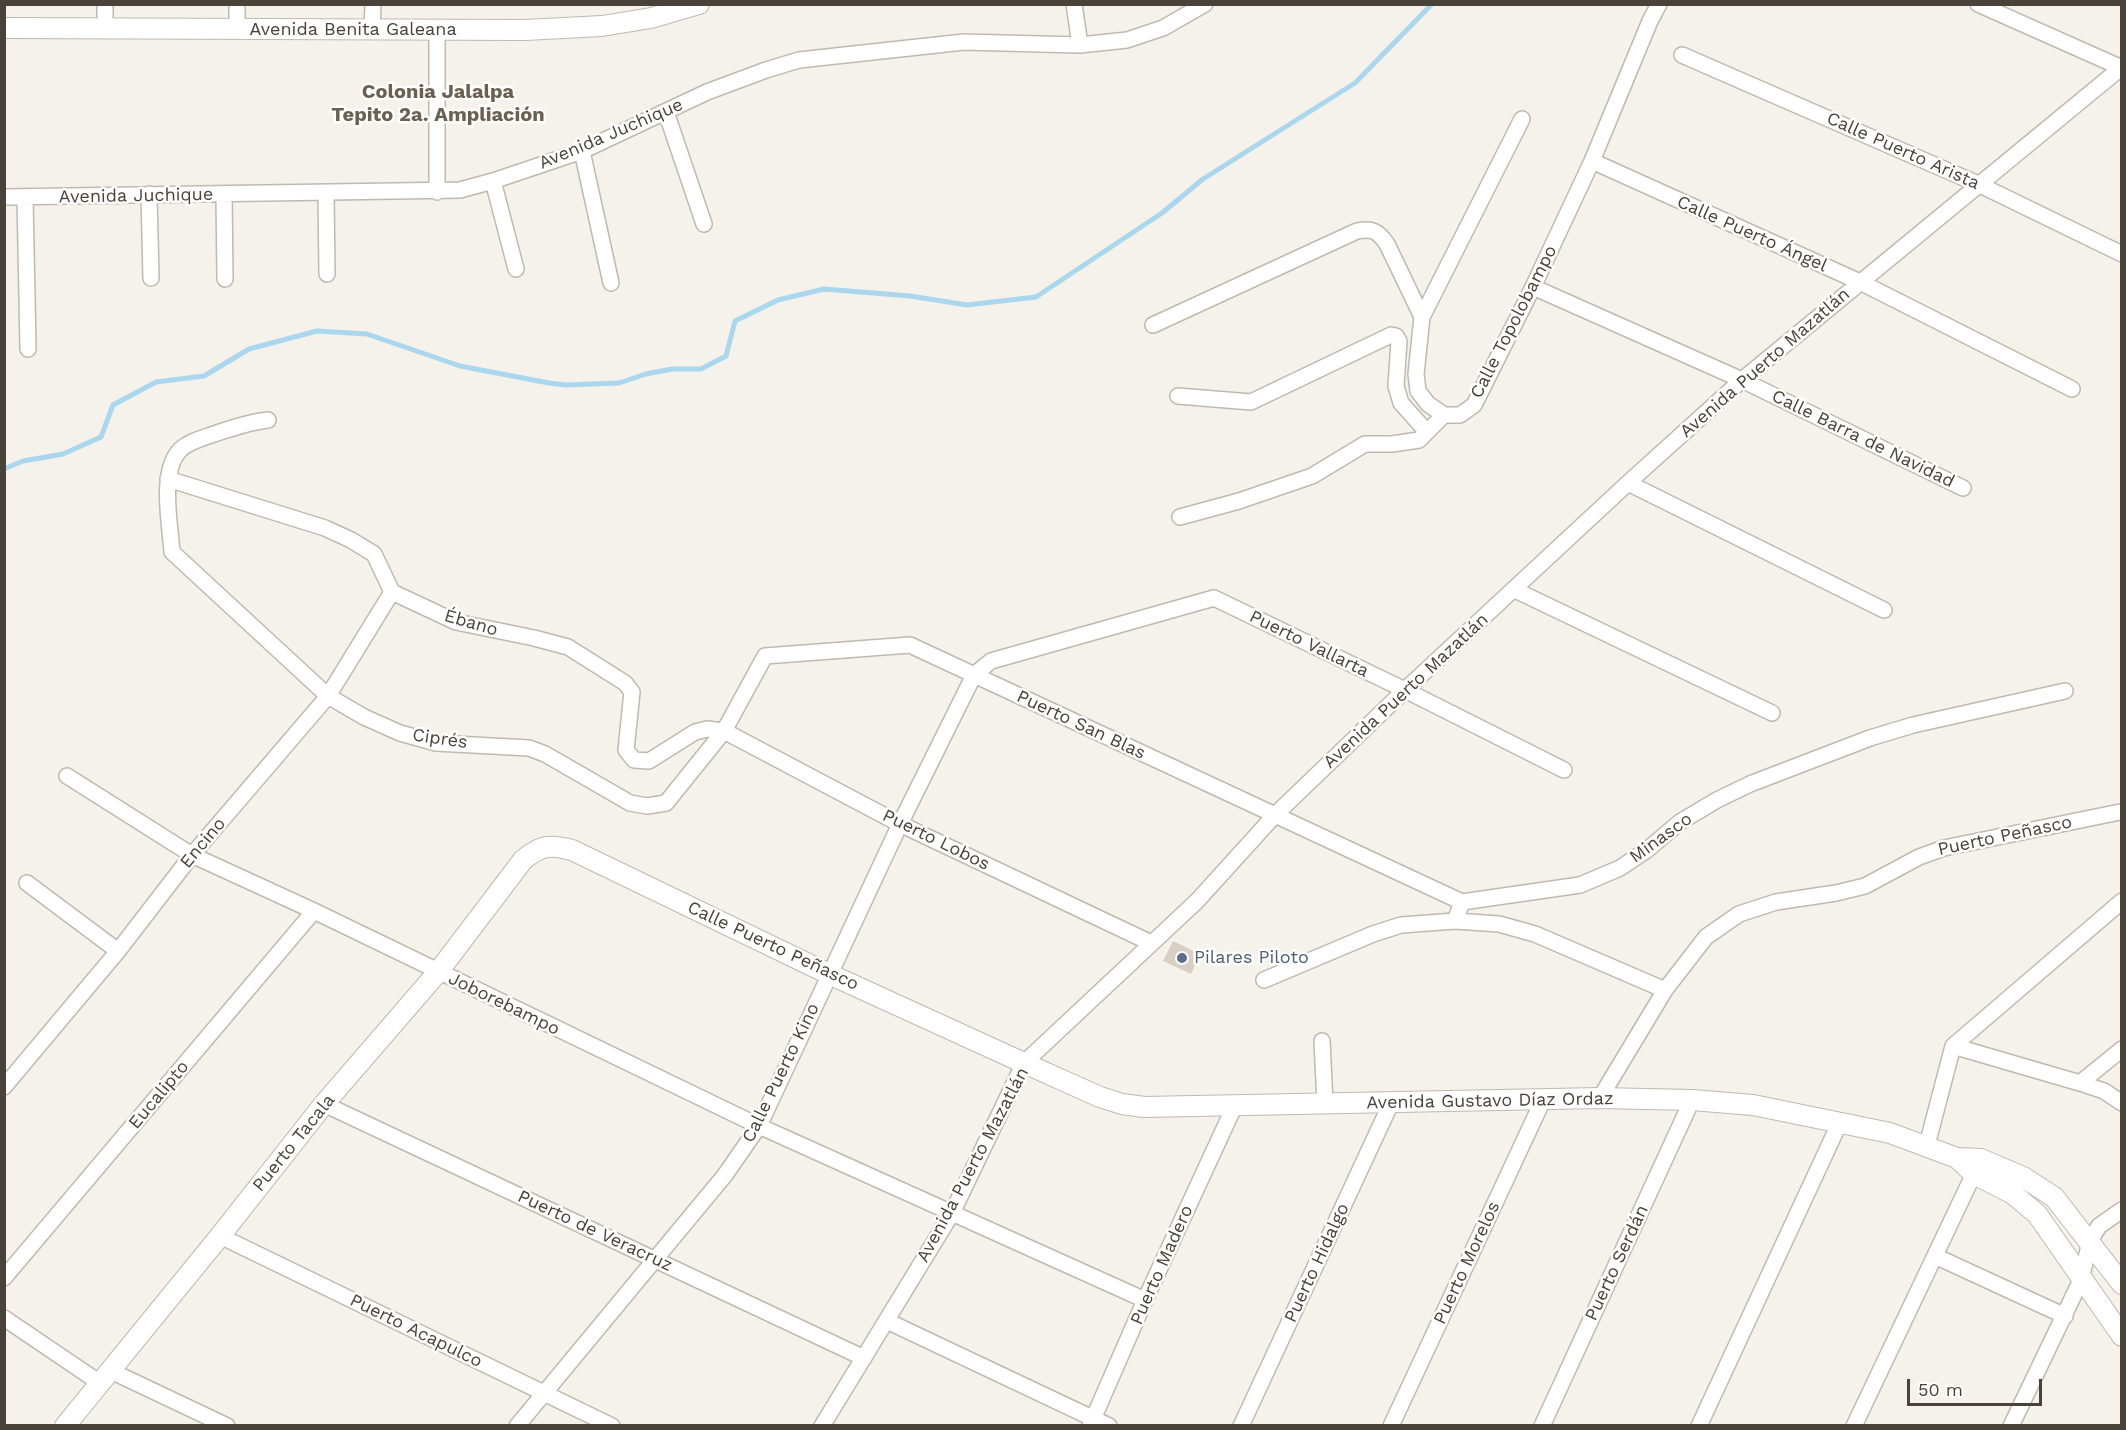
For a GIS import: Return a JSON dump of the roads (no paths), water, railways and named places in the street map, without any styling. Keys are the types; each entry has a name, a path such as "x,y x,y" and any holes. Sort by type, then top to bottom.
{"street":[{"path":"105,4 105,29"},
{"path":"237,4 237,29"},
{"path":"372,29 373,4"},
{"name":"Avenida Benita Galeana","path":"4,28 525,30 602,26 651,18 699,4"},
{"path":"1074,4 1080,45"},
{"name":"Avenida Juchique","path":"4,197 460,190 582,151 707,92 799,60 964,42 1080,45 1127,40 1163,28 1205,4"},
{"name":"Calle Topolobampo","path":"1444,415 1460,415 1474,405 1592,162 1659,4"},
{"path":"1978,4 2121,68"},
{"path":"437,30 437,192"},
{"name":"Calle Puerto Arista","path":"1682,55 1978,184 2121,254"},
{"name":"Avenida Puerto Mazatlán","path":"822,1425 952,1213 1024,1063 1197,901 1275,815 1405,690 1628,483 1742,380 2121,68"},
{"path":"666,112 704,224"},
{"path":"1180,517 1239,501 1312,476 1365,444 1392,444 1419,440 1444,415 1428,404 1418,391 1416,374 1422,317 1522,119"},
{"path":"582,151 611,283"},
{"name":"Calle Puerto Ángel","path":"1592,162 1860,282 2072,389"},
{"path":"494,181 516,269"},
{"path":"326,193 327,274"},
{"path":"224,194 225,279"},
{"path":"149,195 151,278"},
{"path":"25,197 28,349"},
{"path":"1153,325 1357,231 1369,229 1380,233 1387,244 1422,317"},
{"name":"Calle Barra de Navidad","path":"1533,287 1742,380 1962,488"},
{"path":"1178,396 1251,402 1391,335 1396,336 1399,341 1396,386 1401,403 1427,432"},
{"path":"268,420 250,422 193,441 180,450 171,464 168,479 325,528 351,540 374,554 392,592"},
{"name":"Ciprés","path":"168,479 172,552 328,696 364,717 400,733 436,743 529,748 545,754 630,803 647,806 666,803 724,731"},
{"path":"1628,483 1884,610"},
{"path":"1515,590 1772,713"},
{"name":"Encino","path":"4,1087 118,951 192,855 328,696 392,592"},
{"name":"Ébano","path":"392,592 456,622 568,647 625,683 632,692 626,750 634,760 649,761 694,732 707,729 724,731"},
{"name":"Puerto Vallarta","path":"974,675 991,661 1214,598 1564,770"},
{"name":"Puerto San Blas","path":"724,731 765,656 910,645 1462,902"},
{"name":"Calle Puerto Kino","path":"517,1425 725,1175 759,1126 900,824 974,675"},
{"name":"Minasco","path":"1462,902 1580,885 1620,868 1647,850 1680,822 1750,784 1870,738 1913,725 2065,691"},
{"name":"Puerto Lobos","path":"724,731 900,824 1150,943"},
{"name":"Joborebampo","path":"67,776 192,855 314,911 759,1126 1145,1300"},
{"name":"Puerto Peñasco","path":"1600,1098 1665,990 1706,937 1738,914 1776,902 1836,893 1865,885 1919,857 1944,848 2120,812"},
{"name":"Calle Puerto Peñasco","path":"523,860 537,849 555,846 572,850 829,974 1024,1063"},
{"name":"Puerto Tacala","path":"65,1425 220,1236 324,1104 438,972 523,860"},
{"path":"27,883 118,951"},
{"path":"1926,1145 1953,1046 2121,901"},
{"path":"1455,921 1462,902"},
{"name":"Eucalipto","path":"4,1278 314,911"},
{"path":"1264,980 1373,934 1401,925 1455,921 1499,924 1535,934 1665,990"},
{"path":"1322,1041 1325,1103"},
{"path":"1953,1046 2104,1091 2121,1103"},
{"path":"2080,1083 2121,1049"},
{"name":"Avenida Gustavo Díaz Ordaz","path":"1024,1063 1122,1104 1144,1107 1600,1098 1692,1100 1753,1105 1840,1122 1890,1134 1926,1145 1977,1166 2023,1177 2054,1197 2121,1284"},
{"name":"Puerto Morelos","path":"1391,1425 1543,1100"},
{"name":"Puerto Serdán","path":"1542,1425 1692,1100"},
{"name":"Puerto Hidalgo","path":"1241,1425 1392,1101"},
{"name":"Puerto de Veracruz","path":"324,1104 864,1358"},
{"name":"Puerto Madero","path":"1092,1422 1145,1300 1235,1105"},
{"path":"1699,1425 1840,1122"},
{"path":"1854,1425 1977,1166"},
{"name":"Avenida Gustavo Díaz Ordaz","path":"1977,1166 2037,1214 2121,1336"},
{"path":"2011,1425 2081,1280 2090,1241 2099,1226 2121,1210"},
{"name":"Puerto Acapulco","path":"220,1236 612,1425"},
{"path":"1935,1256 2064,1316"},
{"path":"4,1318 105,1377 227,1425"},
{"path":"887,1322 1092,1422 1109,1425"}],"waterway":[{"path":"4,469 23,461 63,454 101,437 113,405 156,382 204,376 249,349 317,331 367,334 460,366 549,383 566,385 619,383 646,374 672,369 701,369 726,356 735,321 778,300 824,289 910,296 967,305 1036,297 1162,213 1203,179 1355,83 1432,4"}],"place":[{"name":"Pilares Piloto","path":"1182,958"}],"district":[{"name":"Colonia Jalalpa Tepito 2a. Ampliación","path":"438,104"}]}
